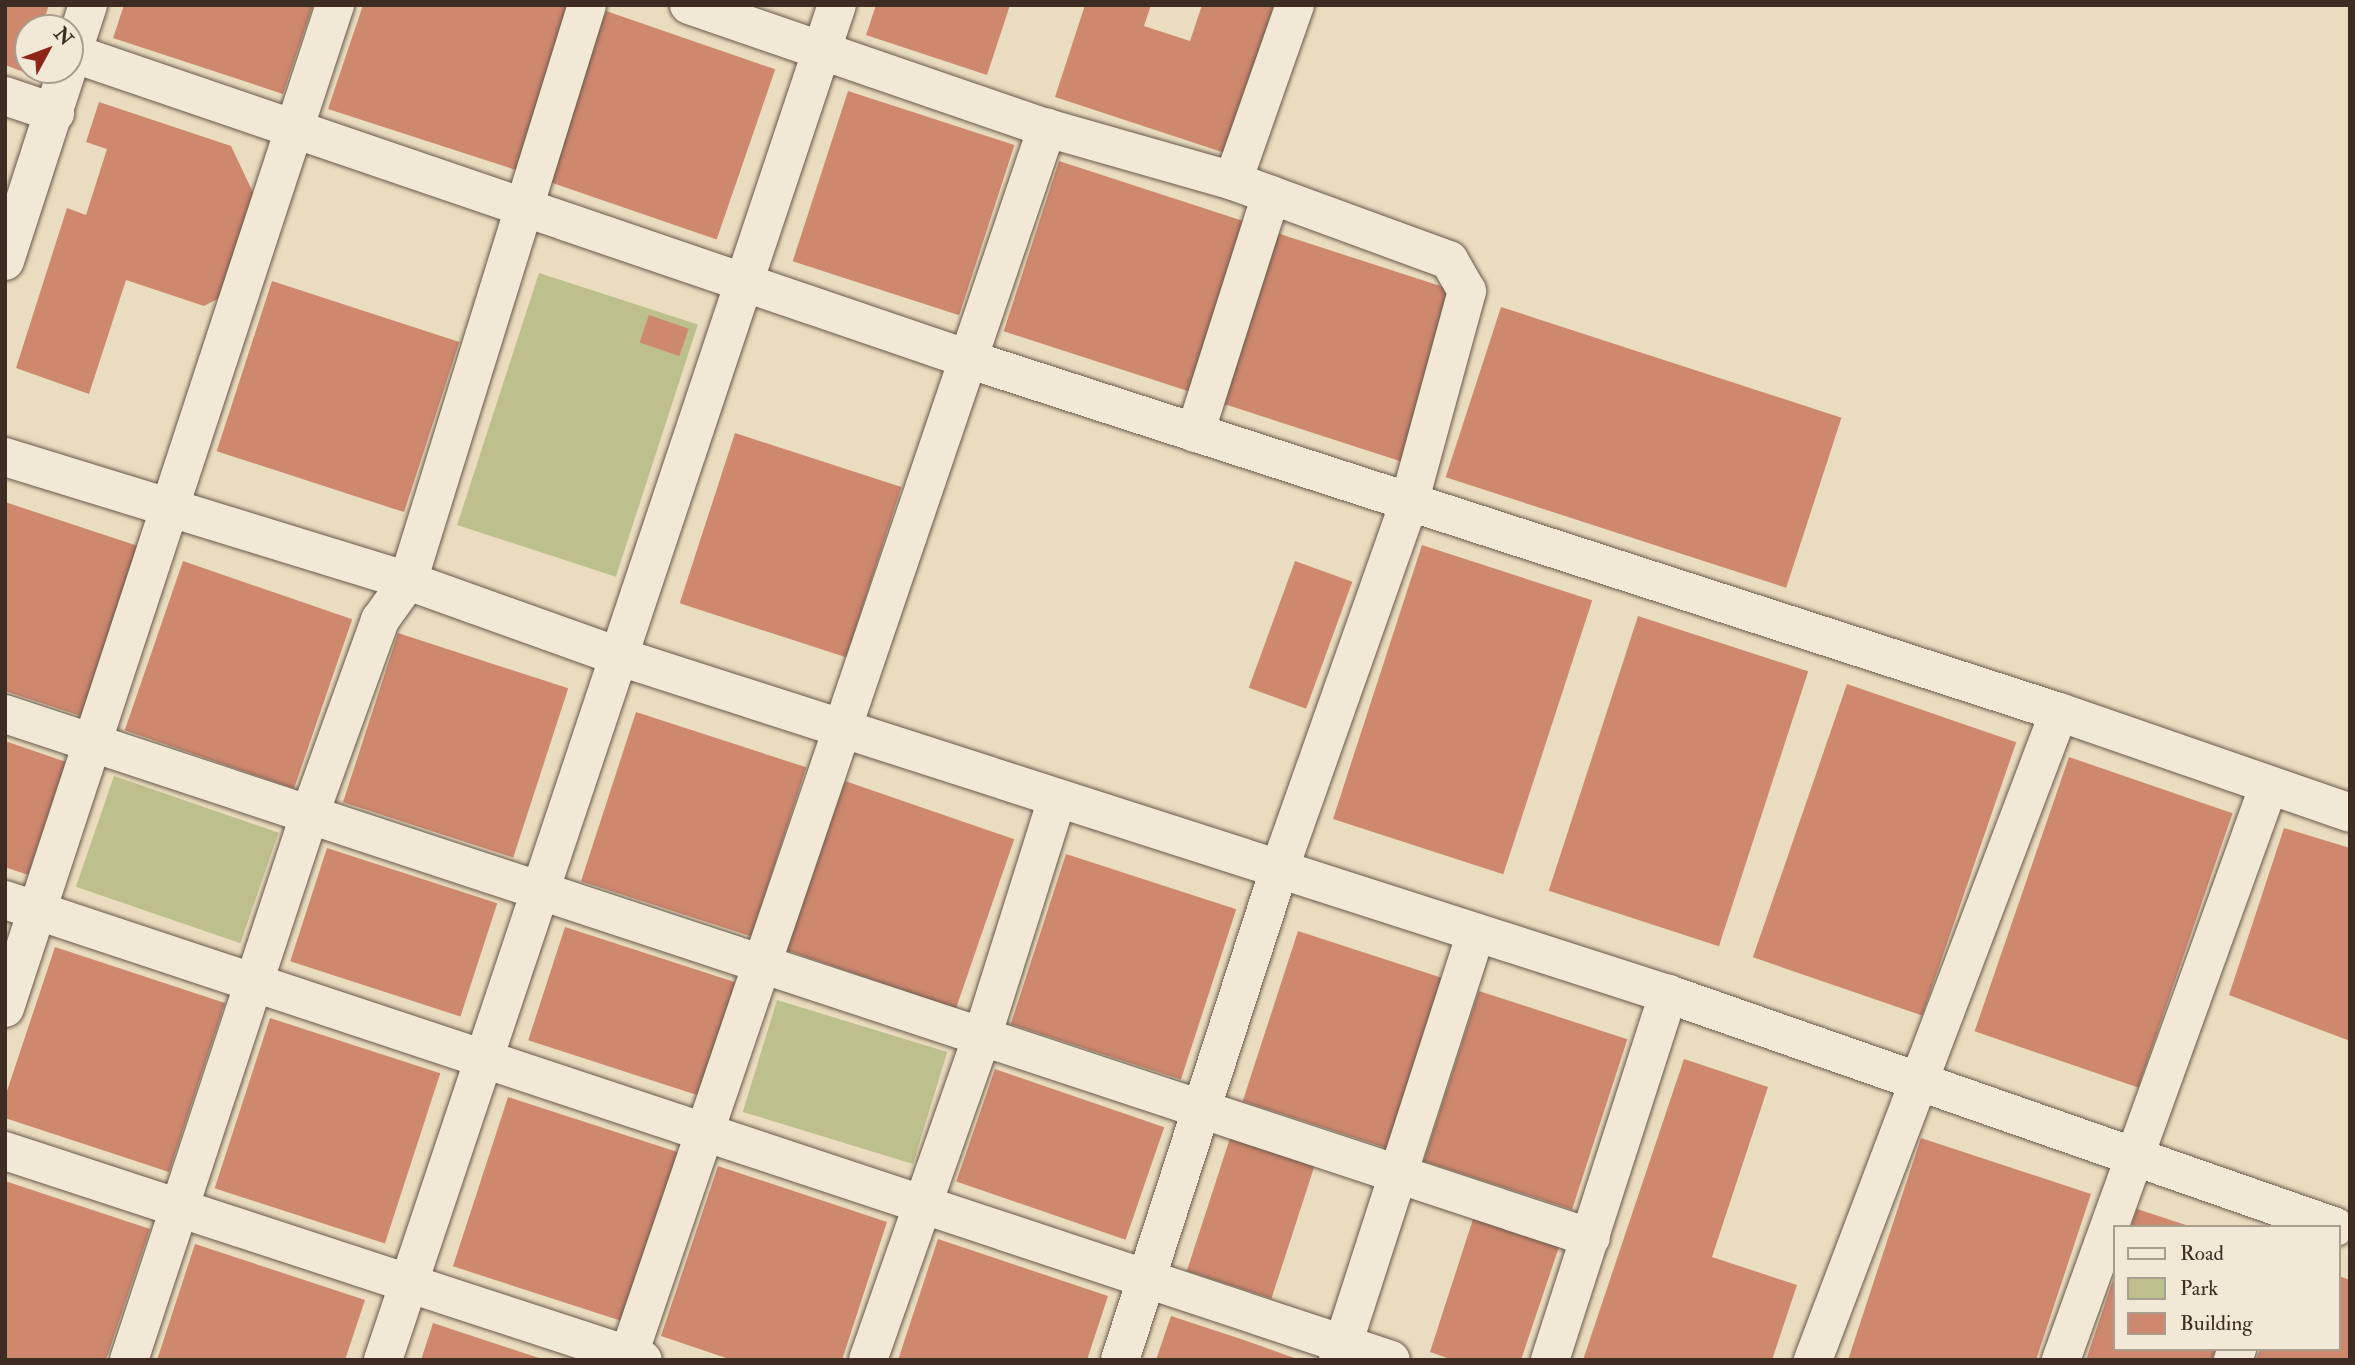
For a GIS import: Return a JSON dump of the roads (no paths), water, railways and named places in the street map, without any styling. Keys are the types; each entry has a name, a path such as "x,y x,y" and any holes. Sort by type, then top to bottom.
{"street":[{"path":"5,1008 21,905 93,744 335,5"},
{"path":"128,1360 308,819 380,620 408,581 587,5"},
{"path":"689,5 1047,128 1233,181 1448,260 1463,282 1469,300 1410,500 1279,870 1120,1360"},
{"path":"383,1360 538,888 747,285 837,5"},
{"path":"1233,181 1295,5"},
{"path":"84,65 295,131 971,360 2059,712 2350,813"},
{"path":"5,261 63,84"},
{"path":"5,96 55,113"},
{"path":"5,1151 633,1358 842,729 971,360 1047,128"},
{"path":"1195,433 1271,195"},
{"path":"5,457 408,581 620,657 1668,994 1924,1079 2130,1154 2284,1218 2326,1225"},
{"path":"1813,1360 1924,1079 2059,712"},
{"path":"5,714 308,819 538,888 982,1037 1399,1171 1591,1238"},
{"path":"2061,1360 2130,1154 2269,785"},
{"path":"868,1360 982,1037 1057,799"},
{"path":"21,905 1146,1281 1341,1351 1391,1360"},
{"path":"1341,1351 1476,933"},
{"path":"1550,1360 1668,994"}]}
